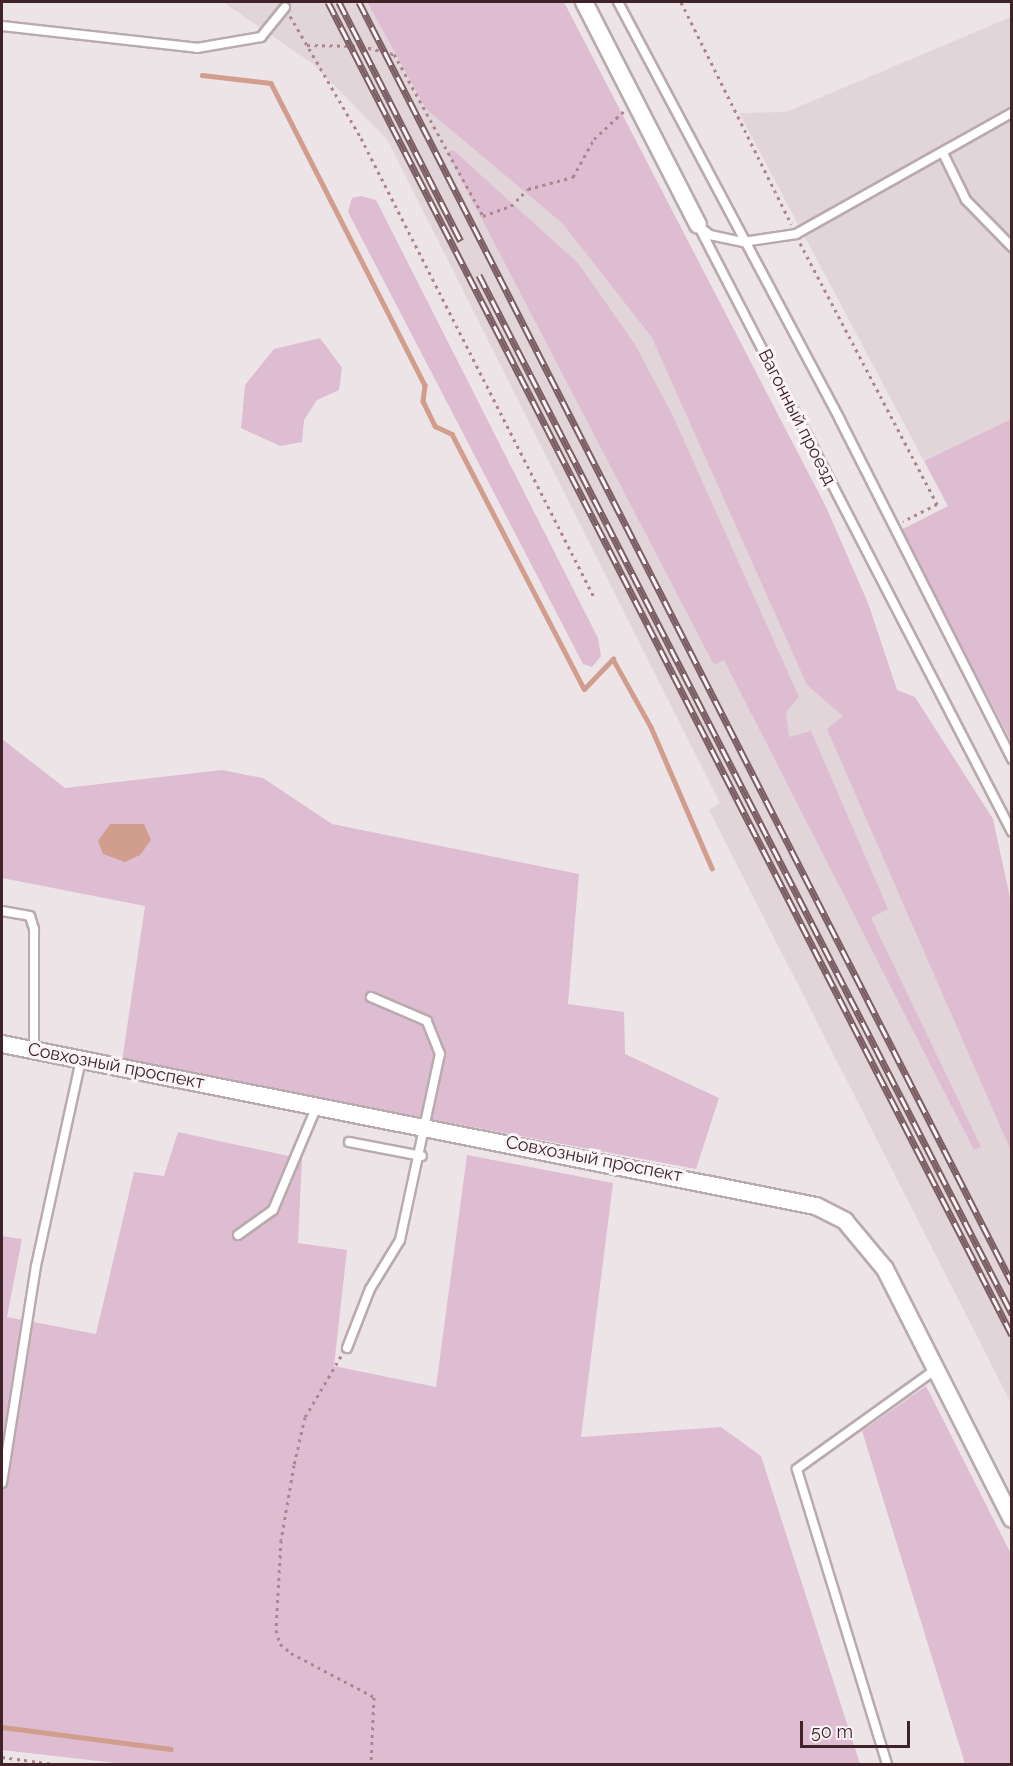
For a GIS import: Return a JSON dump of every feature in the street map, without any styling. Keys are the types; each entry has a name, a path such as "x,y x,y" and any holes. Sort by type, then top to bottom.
{"street":[{"name":"Вагонный проезд","path":"584,2 698,225"},
{"name":"Совхозный проспект","path":"2,1044 427,1126 816,1206 845,1221 866,1241 1011,1519"}],"lane":[{"name":"Вагонный проезд","path":"618,2 893,526 1011,759"},
{"path":"2,26 197,48 261,37 285,7"},
{"path":"698,225 710,235 743,243 796,234 943,153 1011,112"},
{"path":"943,153 966,200 1011,247"},
{"name":"Вагонный проезд","path":"698,225 1011,832"},
{"path":"2,910 30,916 34,929 34,1050"},
{"path":"346,1348 370,1289 400,1240 422,1156 440,1054 427,1021 371,998"},
{"path":"2,1484 36,1266 81,1059"},
{"path":"238,1235 273,1210 318,1106"},
{"path":"349,1142 422,1156"},
{"path":"887,1764 797,1469 935,1370"}],"path":[{"path":"681,2 796,234 936,504 893,526"},
{"path":"285,7 366,149 594,597"},
{"path":"307,45 361,46 394,54 483,216 511,206 528,189 573,177 594,140 636,104"},
{"path":"346,1348 305,1417 281,1540 276,1630 280,1644 291,1653 374,1697 371,1764"},
{"path":"2,1757 54,1764"}],"shaded area":[{"path":"223,2 367,2 426,109 563,224 652,338 834,679 1011,1151 1011,1403 709,810 720,803 387,139 313,64"},
{"path":"367,2 564,2 826,507 868,603 897,690 915,697 993,819 1012,907 1011,1151 827,729 843,716 807,685 652,338 563,224 426,109"},
{"path":"1011,17 1011,419 924,461 739,113 786,112"},
{"path":"453,150 578,263 634,343 672,414 799,697 786,712 789,737 811,731 888,909 871,918 981,1147 974,1150 724,660 714,665 447,152"},
{"path":"361,196 376,200 598,638 601,656 592,667 583,664 348,212 352,198"},
{"path":"320,338 342,368 339,390 317,400 304,420 302,442 280,446 241,428 245,385 274,349"},
{"path":"1011,419 1011,741 901,530 948,506 924,461"},
{"path":"2,739 65,788 222,770 263,778 332,824 579,874 568,1004 624,1012 625,1054 719,1098 696,1169 122,1061 145,906 2,878"},
{"path":"110,824 144,824 151,840 140,855 125,862 103,854 98,841"},
{"path":"178,1132 302,1159 298,1243 347,1250 334,1366 436,1387 467,1155 613,1183 581,1437 721,1427 761,1456 860,1764 125,1764 2,1750 2,1236 22,1239 7,1317 96,1334 134,1172 164,1176"},
{"path":"926,1386 1011,1554 1011,1764 965,1764 862,1431"}],"waterway":[{"path":"202,75 271,83 425,385 423,401 435,426 452,434 584,689 613,659 651,727 712,868"},
{"path":"2,1727 171,1749"}],"railway":[{"path":"328,2 1012,1335"},
{"path":"339,2 461,241"},
{"path":"359,2 1012,1283"},
{"path":"479,275 1012,1314"}]}
